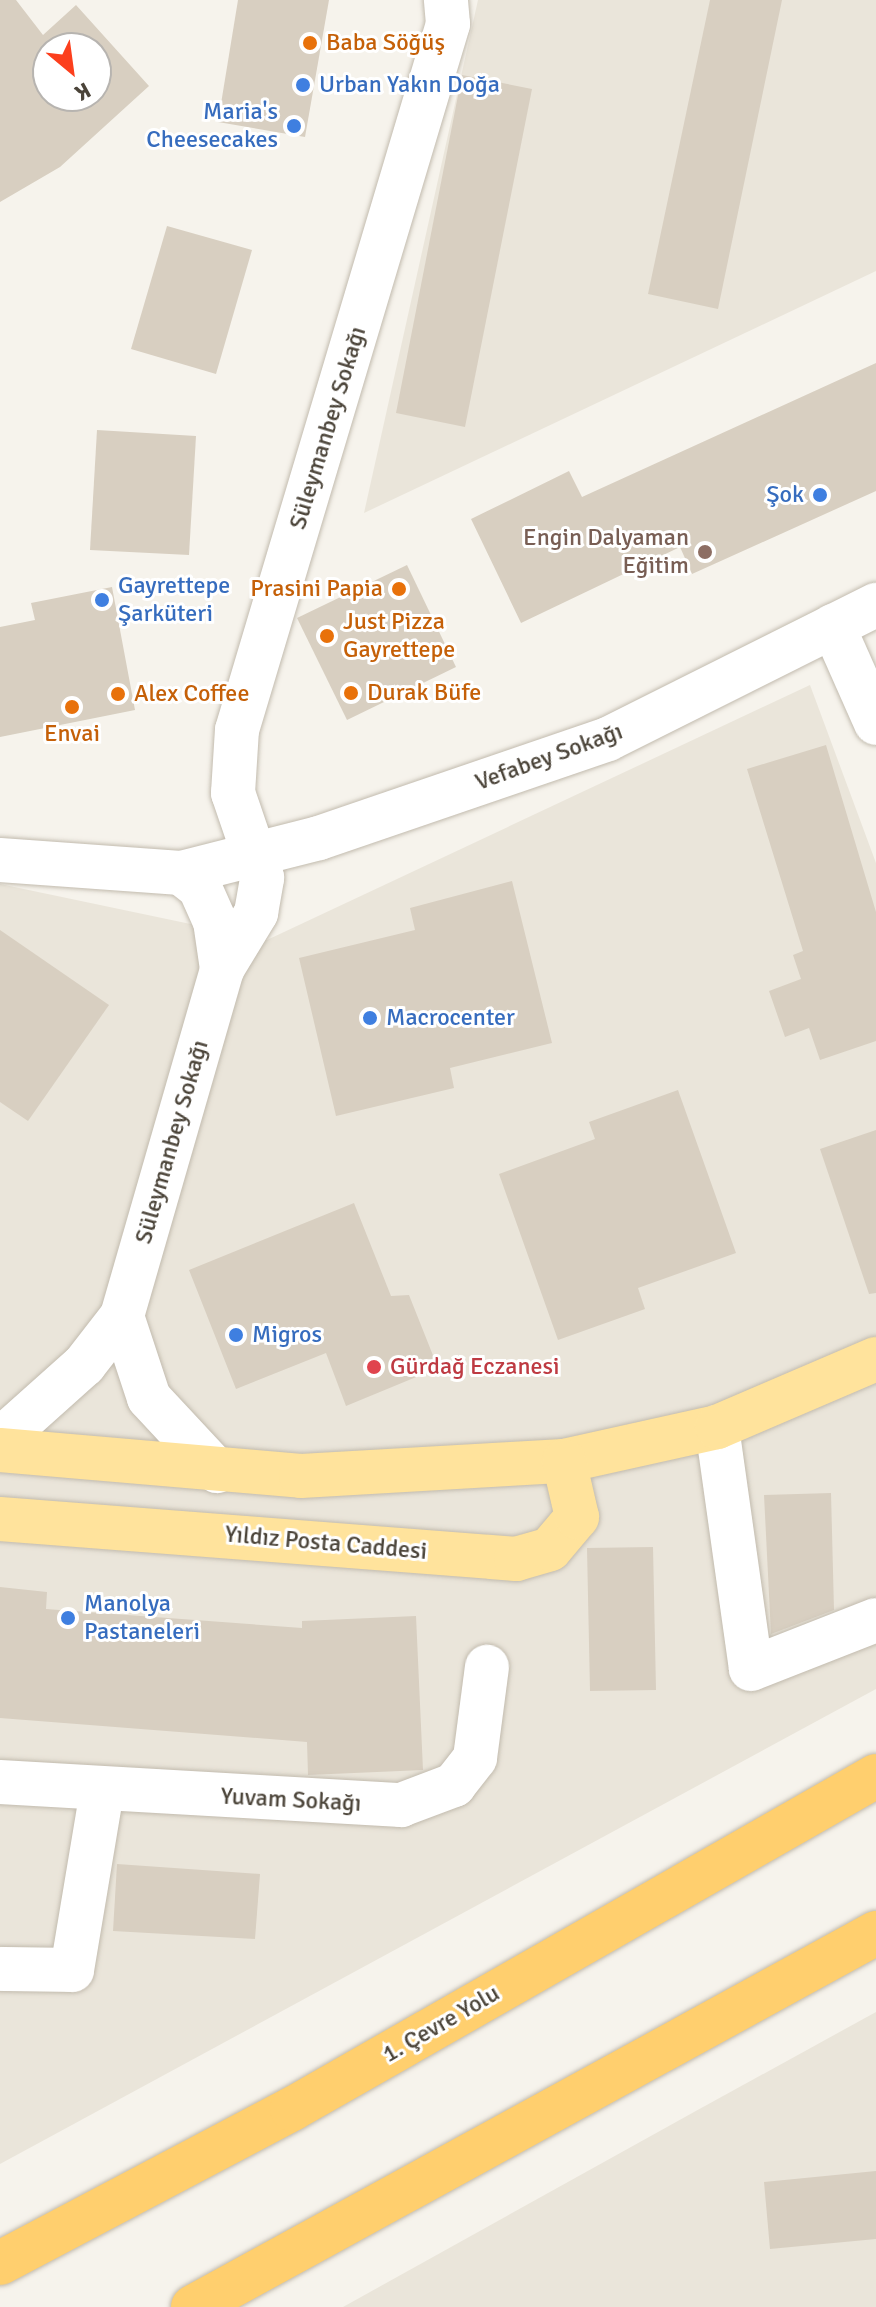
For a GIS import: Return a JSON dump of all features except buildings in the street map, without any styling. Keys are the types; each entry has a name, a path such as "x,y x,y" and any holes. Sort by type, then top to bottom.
{"highway":[{"name":"1. Çevre Yolu","path":"0,2263 292,2109 866,1780"},
{"path":"193,2307 876,1933"}],"main road":[{"path":"0,1450 217,1471 364,1474 564,1461 717,1427 876,1359"},
{"name":"Yıldız Posta Caddesi","path":"0,1519 516,1559 550,1549 577,1517 564,1461"}],"street":[{"name":"Süleymanbey Sokağı","path":"0,1440 84,1365 122,1316 222,969 256,913 262,878 233,793 237,730 448,24 446,0"},
{"name":"Vefabey Sokağı","path":"253,856 608,739 876,605"},
{"path":"833,626 876,723"},
{"path":"0,860 181,873 224,857 253,856"},
{"name":"Süleymanbey Sokağı","path":"181,873 200,888 215,921 222,969"},
{"path":"122,1316 149,1398 217,1471"},
{"path":"717,1427 751,1669 876,1620"},
{"name":"Yuvam Sokağı","path":"0,1782 102,1791 401,1805 454,1785 475,1758 487,1667"},
{"path":"0,1969 72,1970 102,1791"}],"shaded area":[{"path":"478,0 876,0 876,271 364,513"},
{"path":"810,685 876,863 876,1689 0,2164 0,884 267,940"},
{"path":"876,2012 876,2307 343,2307 694,2112"}],"place":[{"name":"Baba Söğüş","path":"310,43"},
{"name":"Urban Yakın Doğa","path":"303,85"},
{"name":"Maria's Cheesecakes","path":"294,126"},
{"name":"Şok","path":"820,495"},
{"name":"Engin Dalyaman Eğitim","path":"705,552"},
{"name":"Prasini Papia","path":"399,589"},
{"name":"Gayrettepe Şarküteri","path":"102,600"},
{"name":"Just Pizza Gayrettepe","path":"327,636"},
{"name":"Durak Büfe","path":"351,693"},
{"name":"Alex Coffee","path":"118,694"},
{"name":"Envai","path":"72,707"},
{"name":"Macrocenter","path":"370,1018"},
{"name":"Migros","path":"236,1335"},
{"name":"Gürdağ Eczanesi","path":"374,1367"},
{"name":"Manolya Pastaneleri","path":"68,1618"}]}
